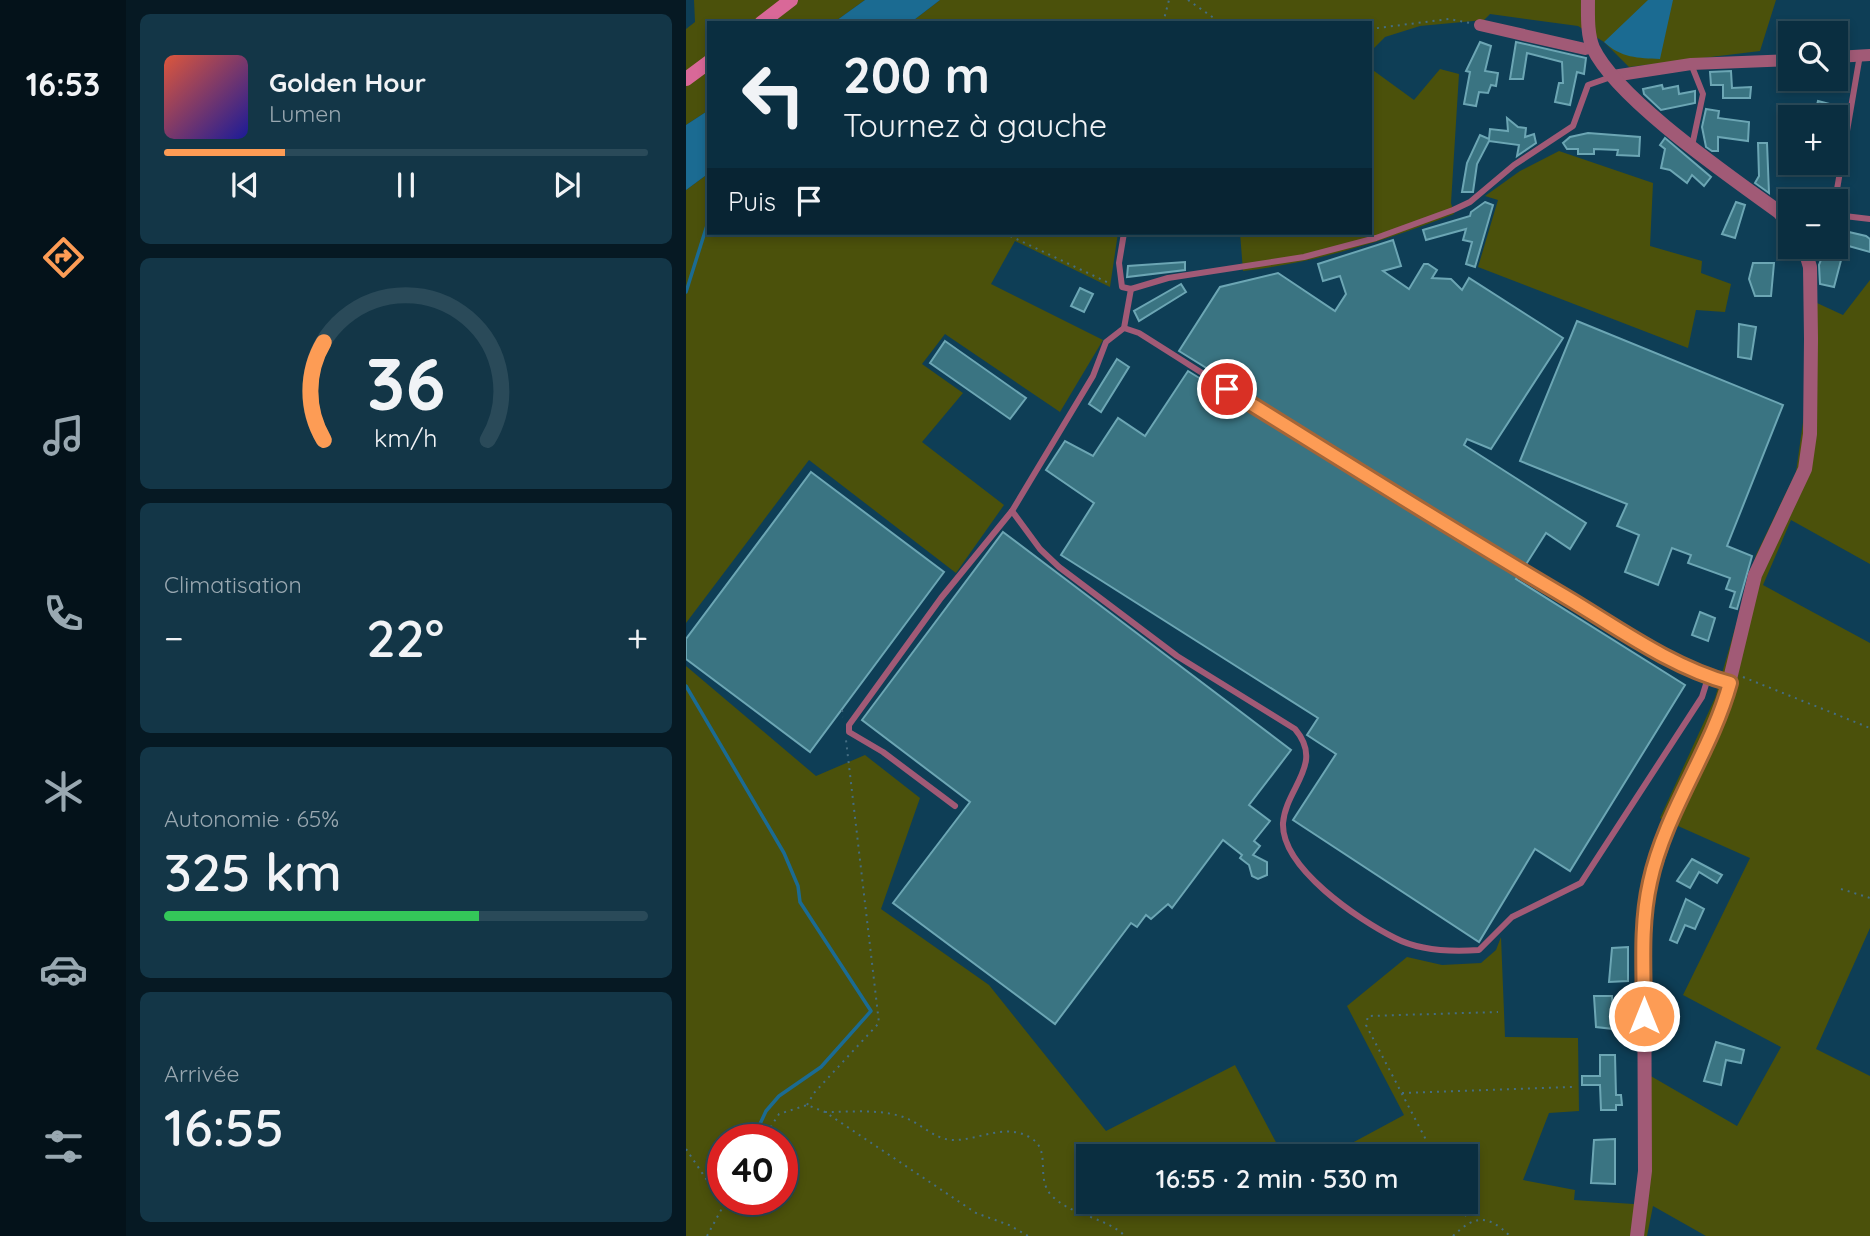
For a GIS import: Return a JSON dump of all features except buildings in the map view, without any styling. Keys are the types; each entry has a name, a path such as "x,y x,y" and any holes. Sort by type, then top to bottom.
{"main road":[{"path":"764,21 792,0"},
{"path":"686,79 707,63"}],"street":[{"path":"1588,0 1593,47 1613,76 1692,146 1778,211"},
{"path":"1480,24 1585,49 1593,47"},
{"path":"1613,76 1691,64 1778,60"},
{"path":"1637,1236 1645,1171 1644,932 1650,882 1667,831 1723,708 1755,576 1805,469 1810,434 1809,259"}],"lane":[{"path":"1837,189 1865,55"},
{"path":"1691,64 1703,94 1692,146"},
{"path":"1124,235 1119,263 1122,287 1131,289 1168,278 1304,257 1376,238 1470,202 1514,165 1573,127 1588,85 1613,76"},
{"path":"1848,216 1870,219"},
{"path":"955,806 883,752 849,732 849,725 941,598 1012,510 1093,376 1105,342 1124,328 1131,289"},
{"path":"1124,328 1139,334 1449,528 1668,658 1708,678 1731,678"},
{"path":"1012,510 1040,549 1059,567 1177,656 1294,729 1305,741 1308,754 1283,823 1292,855 1317,886 1396,939 1448,953 1479,950 1512,917 1581,883 1702,697 1708,678"}],"path":[{"path":"1164,21 1169,0"},
{"path":"1188,0 1218,21"},
{"path":"1372,29 1449,19 1480,24"},
{"path":"1008,235 1094,277 1122,287"},
{"path":"1731,678 1870,728"},
{"path":"842,710 844,723"},
{"path":"807,1105 814,1093 879,1023 846,737"},
{"path":"1841,889 1870,898"},
{"path":"1428,1144 1366,1025 1368,1016 1498,1013"},
{"path":"1402,1093 1573,1087"},
{"path":"773,1124 779,1114 807,1105 825,1112 976,1213 1009,1225 1028,1236"},
{"path":"825,1112 898,1115 920,1124 936,1136 951,1140 991,1132 1016,1132 1032,1138 1044,1152 1044,1184 1052,1196 1076,1211 1119,1230 1125,1236"},
{"path":"686,1149 707,1180"},
{"path":"1465,1214 1468,1221"},
{"path":"707,1236 718,1215"},
{"path":"1453,1236 1468,1221 1483,1219 1500,1227 1510,1236"}],"green space":[{"path":"694,0 865,0 836,21 707,21 707,111 686,125 686,29 695,22"},
{"path":"940,0 1776,0 1760,51 1629,67 1604,42 1578,26 1490,14 1484,20 1420,26 1385,37 1372,50 1372,21 913,21"},
{"path":"1372,69 1414,100 1440,69 1459,74 1451,203 1454,214 1350,249 1243,271 1240,235 1372,235"},
{"path":"1559,151 1653,183 1650,246 1702,261 1701,273 1731,284 1725,312 1696,310 1688,348 1478,267 1498,200 1485,196 1520,171"},
{"path":"707,174 707,235 1118,235 1110,287 1015,241 991,284 1103,340 1060,412 945,334 922,364 963,393 922,442 1004,505 956,573 809,460 686,623 686,190"},
{"path":"1870,280 1870,564 1791,520 1763,585 1870,643 1870,928 1816,1049 1870,1076 1870,1236 1706,1236 1653,1206 1647,1236 686,1236 686,666 816,776 865,755 920,798 881,909 989,985 1106,1131 1235,1065 1277,1144 1076,1144 1076,1214 1478,1214 1478,1144 1350,1144 1404,1115 1347,1006 1407,957 1442,965 1481,963 1496,950 1501,937 1505,1037 1578,1038 1579,1111 1549,1113 1523,1180 1575,1190 1574,1200 1648,1205 1649,1075 1737,1126 1781,1047 1683,995 1750,858 1660,818 1715,698 1756,555 1796,472 1807,394 1804,297 1843,315"}],"water":[{"path":"865,0 940,0 913,21 836,21"},
{"path":"1648,0 1673,0 1660,59 1623,54 1604,42"},
{"path":"707,111 707,174 686,190 686,125"}],"waterway":[{"path":"686,292 707,225"},
{"path":"686,686 784,853 798,886 800,902 871,1011 821,1067 779,1096 766,1111 760,1124"}],"route":[{"path":"1227,389 1449,528 1668,658 1708,678 1730,683 1723,708 1667,831 1650,882 1644,932 1644,1016"}]}
